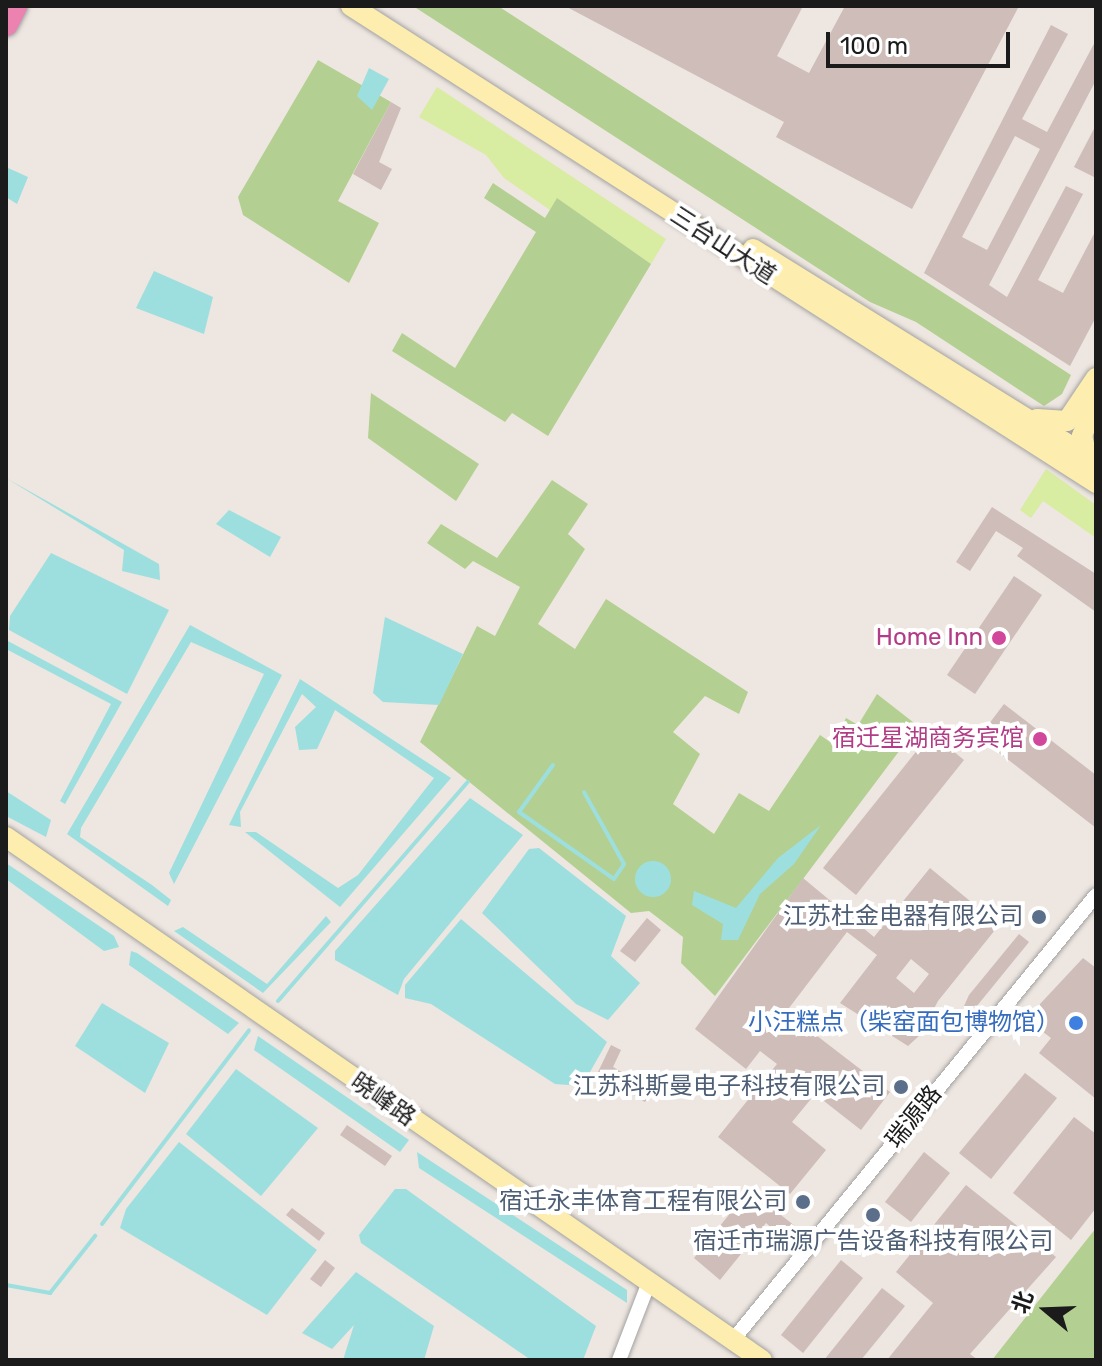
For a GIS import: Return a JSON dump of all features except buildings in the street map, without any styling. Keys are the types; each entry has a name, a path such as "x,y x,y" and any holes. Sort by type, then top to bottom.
{"highway":[{"path":"6,24 15,6"}],"main road":[{"name":"三台山大道","path":"351,6 1096,483"},
{"name":"三台山大道","path":"376,6 1091,459"},
{"path":"1024,415 1067,421 1096,378"},
{"path":"1096,399 1082,436 1096,477"},
{"name":"晓峰路","path":"6,837 648,1285 762,1360"}],"street":[{"name":"瑞源路","path":"733,1340 1096,895"},
{"path":"619,1360 648,1285"}],"green space":[{"path":"413,6 498,6 1071,375 1062,394 1044,406 916,322 870,302"},
{"path":"318,60 391,102 338,201 379,223 349,283 243,215 238,197"},
{"path":"437,87 666,239 651,264 558,199 550,210 504,178 486,155 419,117"},
{"path":"493,183 545,218 557,198 651,264 548,436 512,413 505,422 392,351 402,333 455,368 536,232 484,198"},
{"path":"371,393 479,464 456,501 368,438"},
{"path":"1046,469 1096,505 1096,538 1043,501 1031,518 1020,510"},
{"path":"552,480 588,504 568,534 585,549 538,624 575,649 606,599 748,692 739,714 705,696 673,732 700,754 673,804 714,834 739,793 769,811 820,735 833,744 846,718 858,725 877,694 918,726 715,996 681,963 683,937 649,911 631,913 420,742 477,626 495,636 520,587 473,561 465,569 427,543 441,524 497,558"},
{"path":"1096,1228 1096,1360 992,1360 1073,1257"}],"water":[{"path":"369,68 389,79 372,110 357,96"},
{"path":"6,167 28,177 17,204 6,197"},
{"path":"154,271 213,297 204,334 136,308"},
{"path":"6,478 159,564 160,580 122,571 124,550"},
{"path":"229,510 281,537 270,557 216,524"},
{"path":"51,553 169,610 127,694 9,630 10,616"},
{"path":"385,617 463,654 439,705 383,702 373,693"},
{"path":"190,625 282,675 174,884 169,873 264,674 191,642 81,828 80,837 152,885 171,900 168,906 67,834"},
{"path":"6,640 122,702 65,804 60,801 111,704 6,649"},
{"path":"300,679 451,778 340,907 245,832 256,832 338,888 358,875 434,778 335,710 317,749 299,750 295,727 316,707 302,694 240,812 241,827 229,825"},
{"path":"6,791 51,820 46,837 6,816"},
{"path":"470,798 523,835 404,979 398,995 335,960 335,951"},
{"path":"821,825 794,864 760,894 738,940 721,940 723,924 692,905 694,891 736,908 778,858"},
{"path":"539,848 626,916 611,956 640,983 608,1020 576,1004 482,913 529,849"},
{"path":"653,861 666,866 671,879 666,892 653,897 640,892 635,879 640,866"},
{"path":"6,863 114,936 119,947 104,951 6,879"},
{"path":"326,916 331,922 263,993 174,931 183,927 267,984"},
{"path":"461,919 607,1042 582,1086 555,1084 431,1004 405,998 405,985"},
{"path":"131,951 239,1023 228,1034 129,965"},
{"path":"102,1003 169,1043 145,1093 75,1046"},
{"path":"258,1036 409,1140 400,1152 254,1050"},
{"path":"236,1069 318,1128 261,1196 186,1134"},
{"path":"179,1142 317,1250 267,1315 120,1228 126,1209"},
{"path":"417,1152 627,1290 627,1303 419,1168"},
{"path":"395,1189 406,1189 596,1326 583,1360 531,1360 361,1243 359,1235"},
{"path":"356,1272 434,1326 424,1360 343,1360 354,1325 332,1349 302,1333"}],"waterway":[{"path":"553,765 519,812 614,879 624,864 584,792"},
{"path":"278,1001 468,782"},
{"path":"102,1224 249,1030"},
{"path":"6,1285 50,1293 95,1236"}],"place":[{"name":"Home Inn","path":"999,638"},
{"name":"宿迁星湖商务宾馆","path":"1040,739"},
{"name":"江苏杜金电器有限公司","path":"1039,917"},
{"name":"小汪糕点（柴窑面包博物馆）","path":"1076,1023"},
{"name":"江苏科斯曼电子科技有限公司","path":"901,1087"},
{"name":"宿迁永丰体育工程有限公司","path":"803,1202"},
{"name":"宿迁市瑞源广告设备科技有限公司","path":"873,1215"}]}
